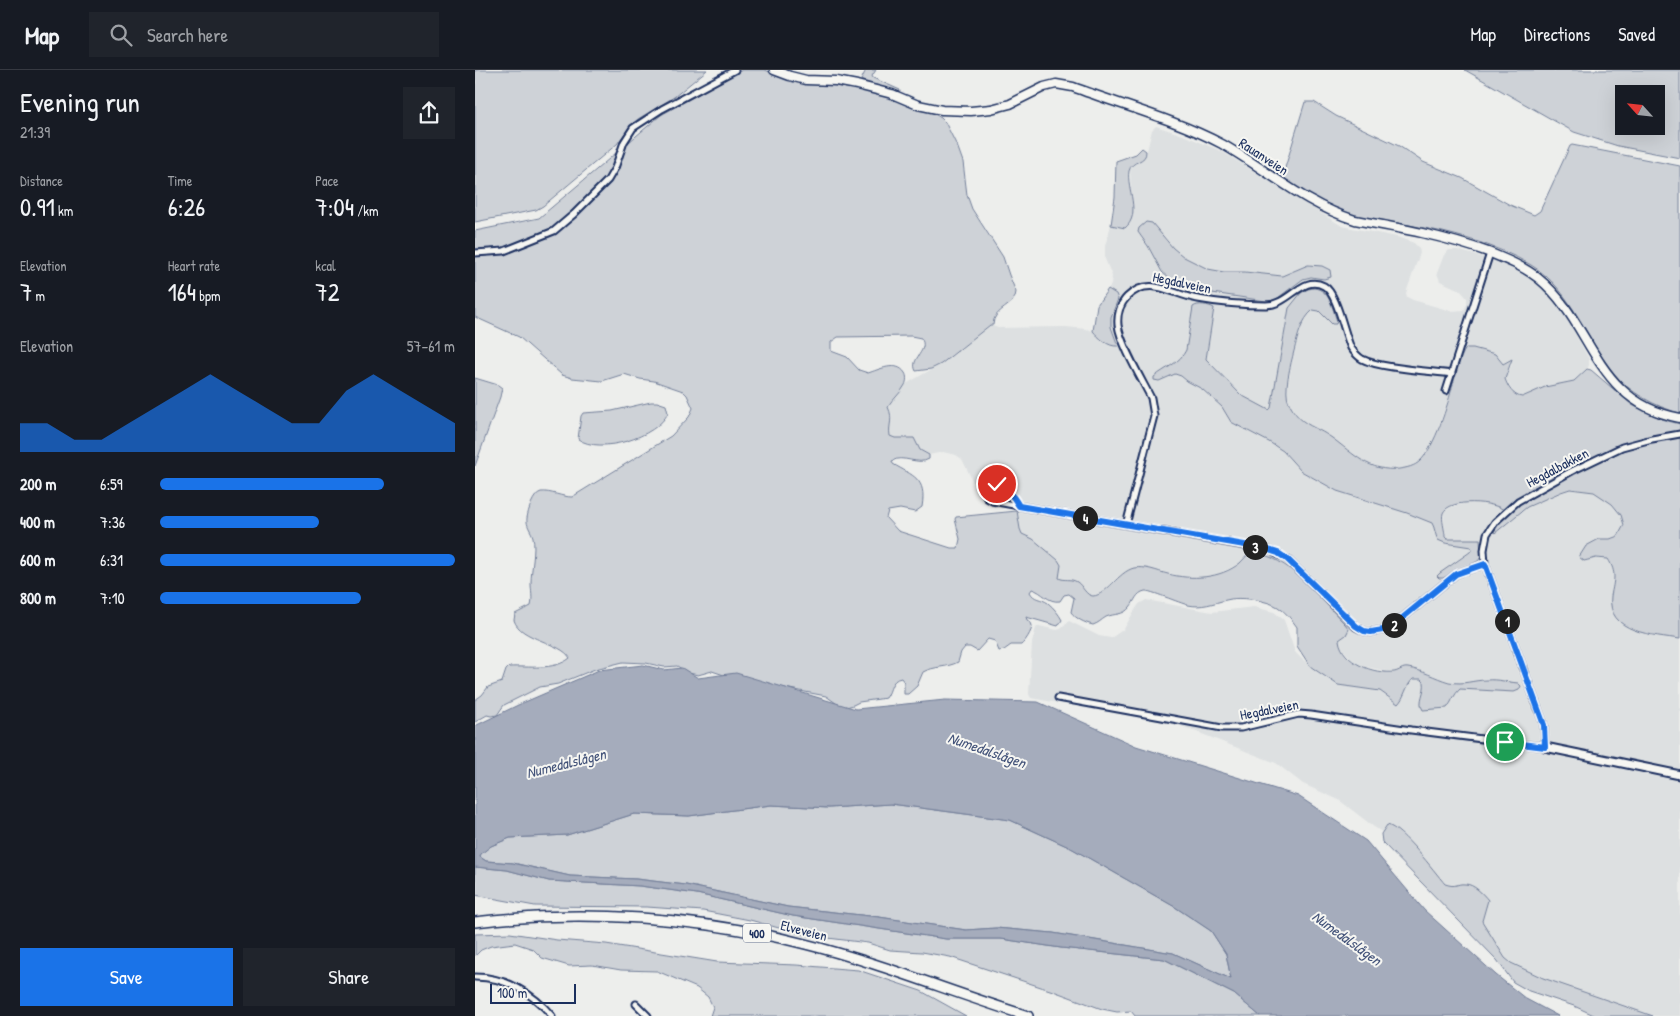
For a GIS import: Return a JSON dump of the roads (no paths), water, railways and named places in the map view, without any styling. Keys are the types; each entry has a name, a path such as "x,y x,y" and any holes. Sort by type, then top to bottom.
{"highway":[{"name":"Elveveien","path":"475,922 577,916 645,918 732,928 769,935 841,954 1028,1016"}],"main road":[{"name":"Rauanveien","path":"774,70 806,80 844,82 857,85 892,94 925,107 955,110 997,108 1011,104 1050,85 1059,84 1073,87 1177,124 1207,137 1303,195 1346,217 1434,235 1506,259 1526,270 1553,292 1565,306 1603,370 1621,389 1649,407 1680,418"}],"street":[{"path":"475,253 503,251 553,231 574,214 608,180 624,142 633,128 662,109 735,70"},
{"path":"1446,391 1490,253"},
{"name":"Hegdalveien","path":"1126,525 1153,416 1153,407 1151,398 1121,337 1118,314 1124,300 1142,286 1161,287 1196,299 1266,305 1280,303 1307,284 1321,284 1327,287 1333,296 1351,348 1362,359 1377,364 1451,374"},
{"name":"Hegdalbakken","path":"1485,564 1484,550 1487,534 1495,522 1518,501 1572,471 1622,447 1652,438 1680,434"},
{"path":"1019,506 1002,486 993,483 988,485 986,489 987,498 992,501 1019,506 1126,525 1262,548 1278,553 1287,559 1356,626 1364,631 1371,632 1389,629 1456,574 1485,564 1544,725 1545,747"},
{"name":"Hegdalveien","path":"1058,698 1222,728 1241,728 1299,714 1311,715 1545,747 1680,775"},
{"path":"475,977 487,977 511,984 533,997 552,1016"},
{"path":"636,1004 649,1016"}],"water":[{"name":"Numedalslågen","path":"643,665 664,670 682,668 698,678 736,673 856,709 945,700 1038,702 1136,746 1298,796 1366,841 1424,910 1496,975 1526,999 1558,1016 1260,1016 1234,994 1164,959 1061,948 1001,939 946,939 793,916 697,894 640,886 549,881 507,870 475,867 475,726 599,670","holes":["891,804 1010,820 1071,848 1175,907 1211,931 1226,954 1231,979 1173,953 1053,933 996,928 966,930 879,917 788,907 686,885 636,879 570,876 513,863 486,861 480,857 491,846 510,838 567,835 634,814 689,816 771,805 829,808"]}]}
